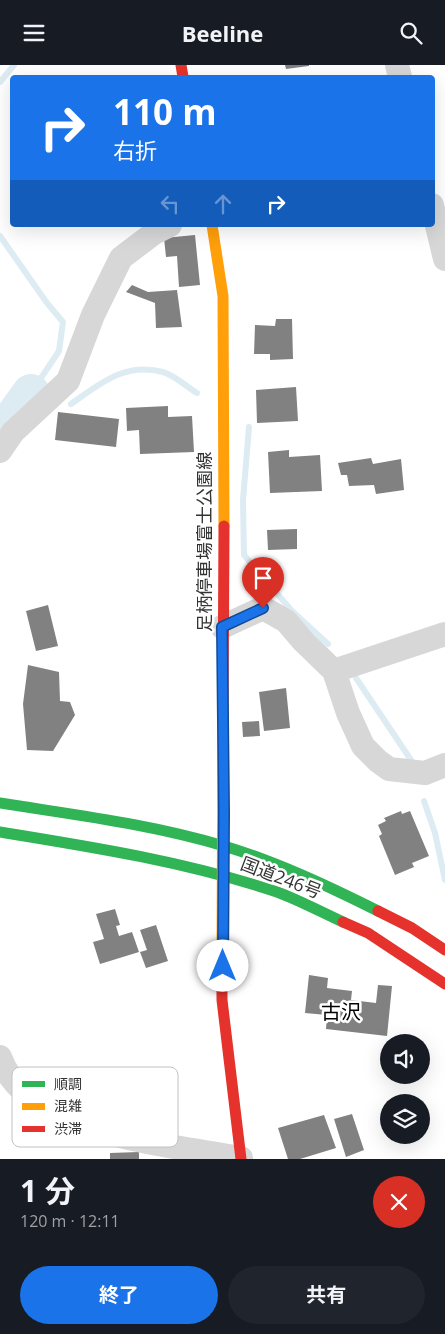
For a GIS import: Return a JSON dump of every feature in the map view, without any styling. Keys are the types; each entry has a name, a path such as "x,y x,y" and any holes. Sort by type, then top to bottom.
{"main road":[{"name":"足柄停車場富士公園線","path":"212,227 223,296 222,627 224,846 222,1000 241,1159"},
{"name":"国道246号","path":"0,803 120,822 224,846 322,883 412,928 445,950"},
{"name":"国道246号","path":"1,832 101,848 223,875 279,893 368,933 445,984"}],"street":[{"path":"435,217 445,259"},
{"path":"0,451 13,433 68,381 93,315 121,258 154,233 166,227"},
{"path":"222,627 263,608 286,621 303,641 334,671 348,713 362,746 378,761 389,769 425,773 445,765"},
{"path":"334,671 445,634"},
{"path":"0,1060 12,1078"},
{"path":"178,1147 241,1159"}],"building":[{"path":"285,65 309,65 309,66 286,69"},
{"path":"195,235 200,285 179,287 177,256 166,257 164,238"},
{"path":"132,285 148,292 177,290 182,327 156,328 155,303 126,292"},
{"path":"276,319 292,319 293,359 270,360 270,354 254,354 255,325 275,326"},
{"path":"296,387 298,421 257,423 256,390"},
{"path":"168,406 168,417 192,416 194,452 140,454 139,430 127,431 126,408"},
{"path":"58,412 119,419 116,447 55,440"},
{"path":"289,450 289,457 320,455 322,491 270,493 268,452"},
{"path":"371,458 373,464 401,459 404,490 376,494 374,485 349,486 347,475 341,475 338,463"},
{"path":"297,529 297,549 268,550 267,530"},
{"path":"48,605 58,646 36,651 26,611"},
{"path":"28,665 59,672 60,701 70,702 75,715 53,751 27,750 23,704"},
{"path":"286,688 290,728 264,731 259,692"},
{"path":"259,721 260,736 243,737 242,722"},
{"path":"401,811 402,814 410,811 429,856 412,863 414,867 395,875 379,836 382,834 378,825 386,821 384,818"},
{"path":"115,909 120,925 116,926 119,936 132,932 139,952 100,964 93,942 104,939 96,914"},
{"path":"156,925 168,961 146,968 140,952 147,950 140,930"},
{"path":"309,975 328,978 327,988 352,991 351,1000 376,1003 378,985 392,986 387,1034 380,1035 326,1029 327,1015 305,1013"},
{"path":"352,1114 364,1150 346,1157 334,1119"},
{"path":"324,1115 336,1148 300,1159 288,1159 278,1128"},
{"path":"139,1152 139,1159 110,1159 110,1153"}],"waterway":[{"path":"0,82 14,65"},
{"path":"0,236 47,303 63,322 59,351 31,393"},
{"path":"71,404 103,382 124,372 136,370 163,372 176,378 197,393"},
{"path":"0,436 31,393"},
{"path":"249,427 243,500 244,555 292,611 328,644"},
{"path":"356,678 411,760"},
{"path":"424,801 435,833 445,880"}],"traffic: fast":[{"path":"0,803 85,816 196,838 263,859 378,911"},
{"path":"0,832 105,850 209,872 277,892 343,922"}],"traffic: slow":[{"path":"212,227 223,296 224,526"},
{"path":"222,953 223,717"}],"traffic: jam":[{"path":"181,65 183,75"},
{"path":"223,717 224,526"},
{"path":"378,911 412,928 445,950"},
{"path":"343,922 368,933 445,984"},
{"path":"222,953 222,1000 241,1159"}],"district":[{"name":"古沢","path":"341,1012"}],"route":[{"path":"223,966 222,627 263,608"}]}
